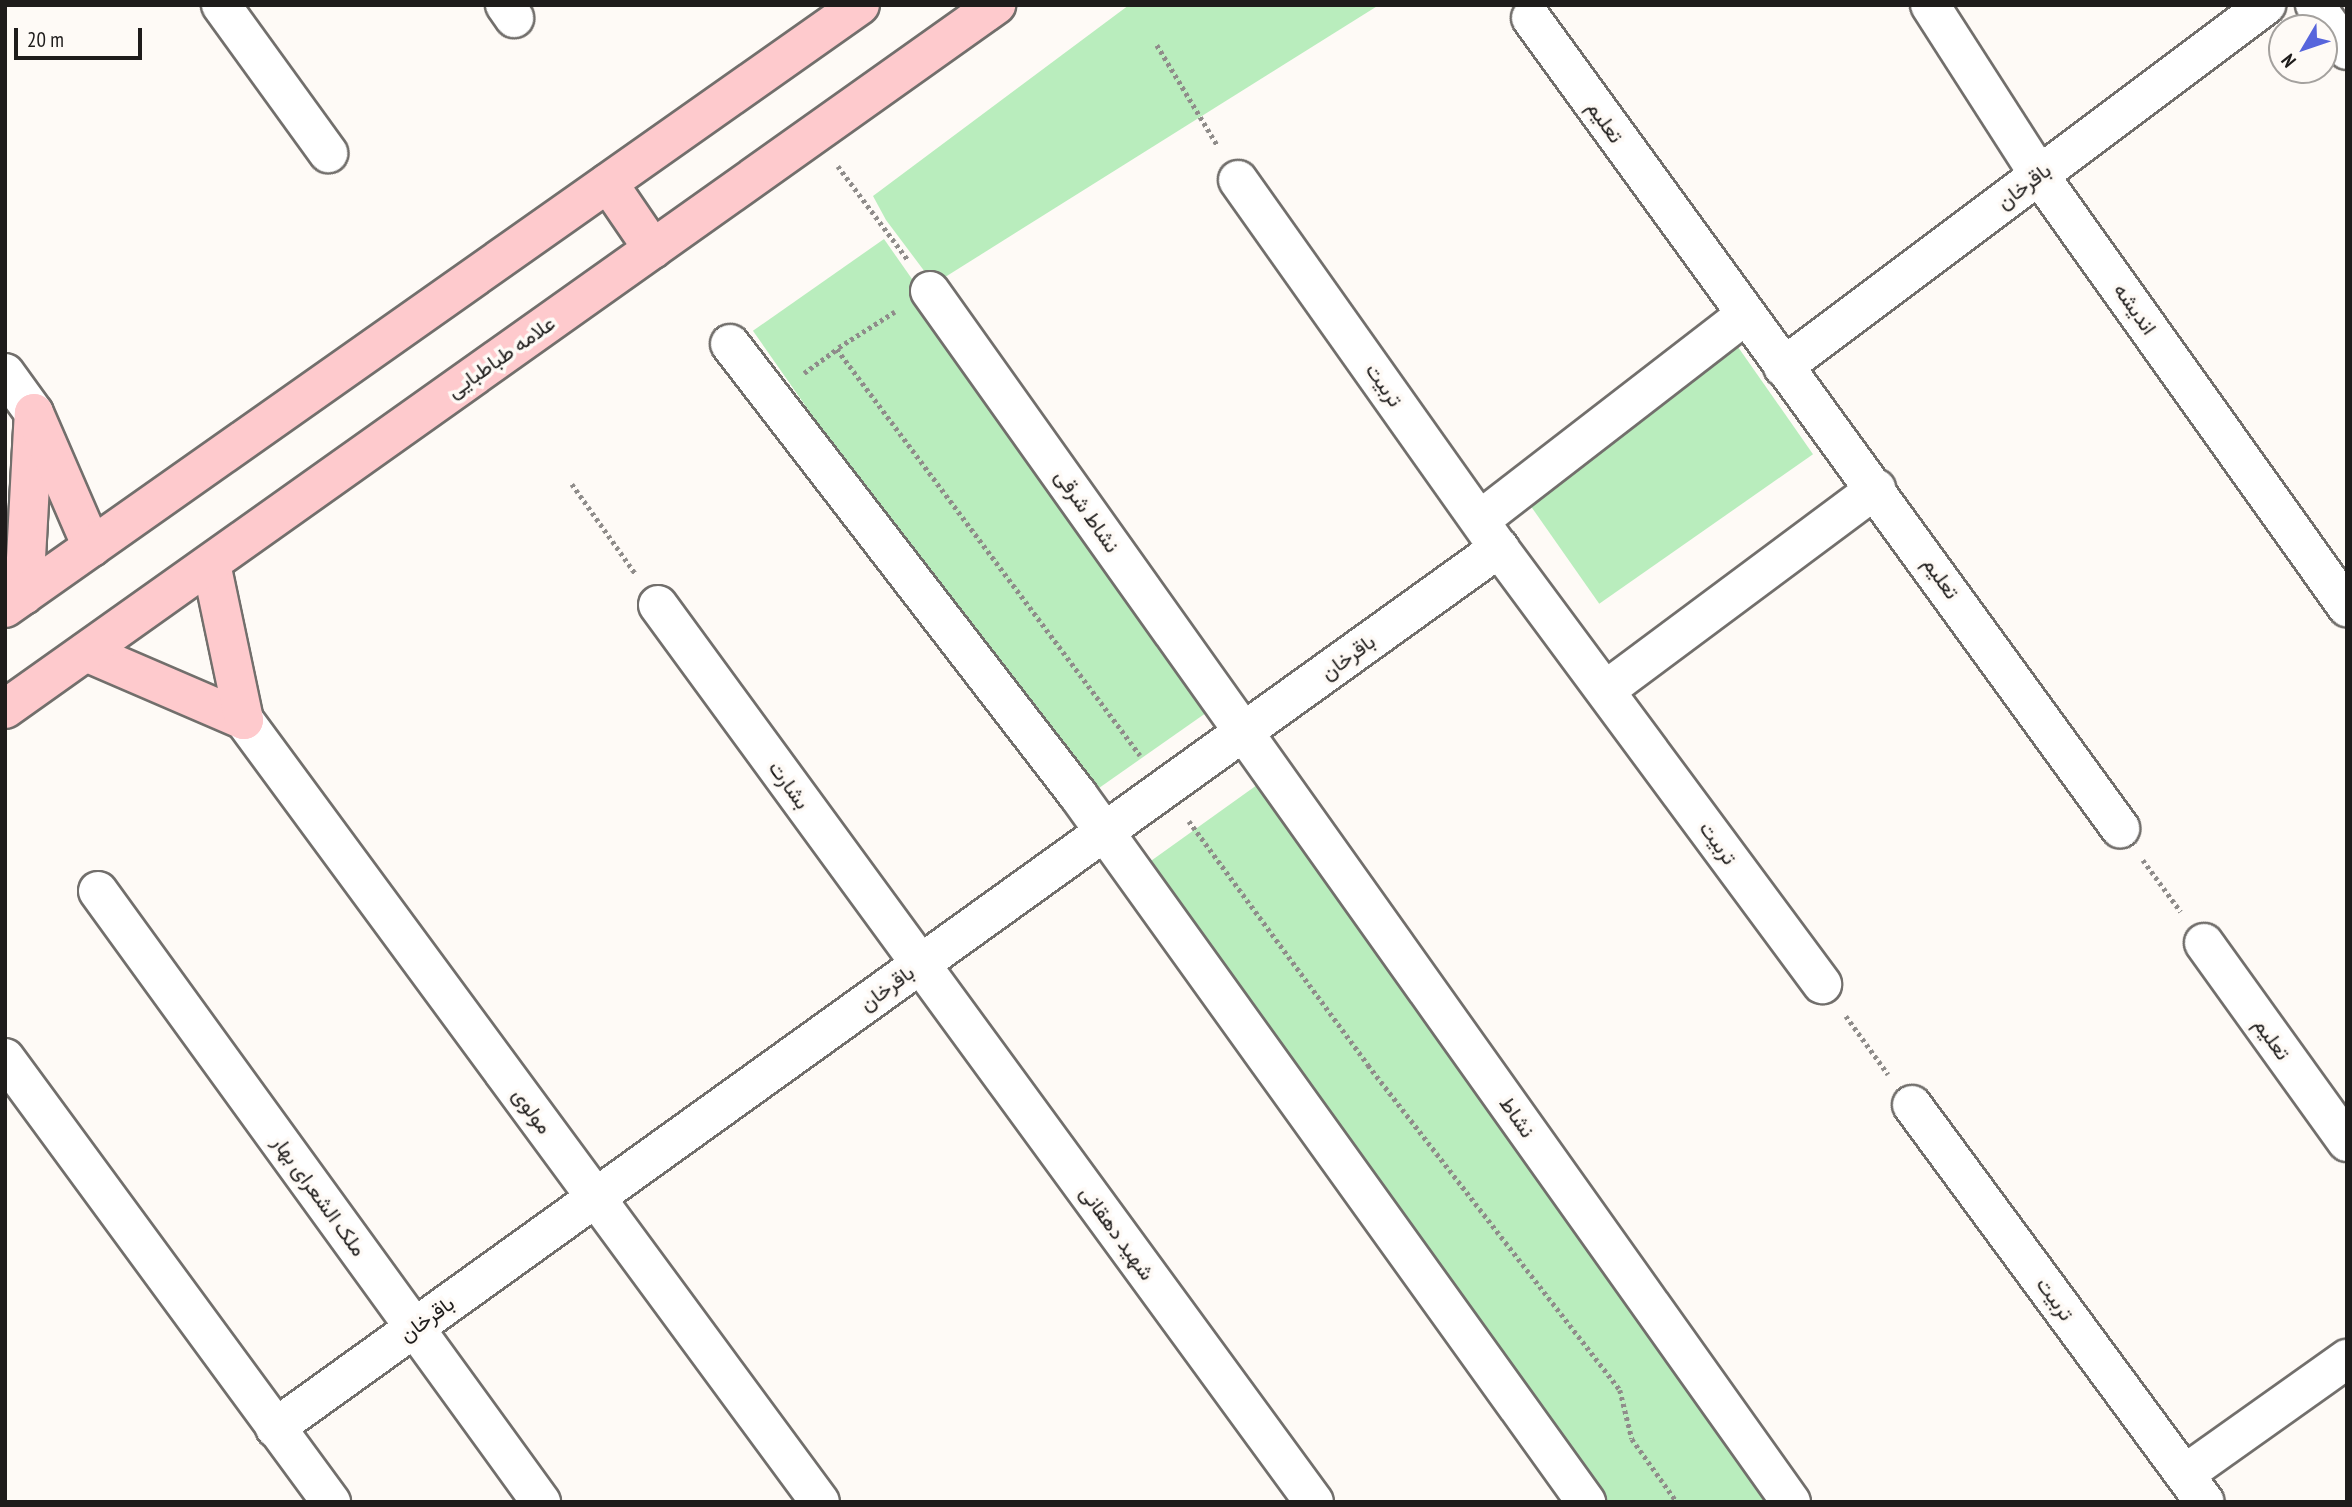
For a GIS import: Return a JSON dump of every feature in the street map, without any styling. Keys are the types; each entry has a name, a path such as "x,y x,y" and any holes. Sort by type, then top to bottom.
{"main road":[{"path":"14,602 860,5"},
{"name":"علامه طباطبایی","path":"5,709 996,5"},
{"path":"608,183 653,249"},
{"path":"34,413 92,547"},
{"path":"14,602 34,413"},
{"path":"211,563 244,720"},
{"path":"86,652 244,720"}],"street":[{"path":"221,5 328,153"},
{"name":"اندیشه","path":"1930,5 2039,175 2347,607"},
{"name":"باقرخان","path":"1783,367 2266,5"},
{"path":"2315,5 2347,50"},
{"name":"تعلیم","path":"1531,18 1744,316 1876,489 2120,828"},
{"name":"تربیت","path":"1238,180 1490,534 1822,984"},
{"name":"نشاط شرقی","path":"930,291 1243,732"},
{"name":"باقرخان","path":"275,1428 1243,732 1490,534 1744,316"},
{"path":"730,344 1104,832 1586,1502"},
{"path":"5,373 34,413"},
{"path":"1606,690 1876,489"},
{"name":"بشارت","path":"658,605 919,965"},
{"name":"مولوی","path":"244,720 820,1502"},
{"name":"نشاط","path":"1243,732 1791,1502"},
{"name":"ملک الشعرای بهار","path":"98,891 541,1502"},
{"name":"تعلیم","path":"2203,943 2347,1142"},
{"name":"شهید دهقانی","path":"919,965 1314,1502"},
{"path":"5,1058 331,1502"},
{"name":"تربیت","path":"1912,1105 2195,1488"},
{"path":"2195,1488 2347,1359"}],"path":[{"path":"1157,45 1238,180"},
{"path":"815,134 930,291 837,349 1368,1065 1620,1390 1632,1439 1677,1502"},
{"path":"572,484 658,605"},
{"path":"2120,828 2203,943"},
{"path":"1822,984 1912,1105"}],"green space":[{"path":"1129,5 1379,5 934,284 886,220 873,196"},
{"path":"884,239 1213,708 1082,800 753,331"},
{"path":"1731,337 1813,454 1599,604 1517,487"},
{"path":"1257,785 1778,1502 1601,1502 1148,863"}]}
